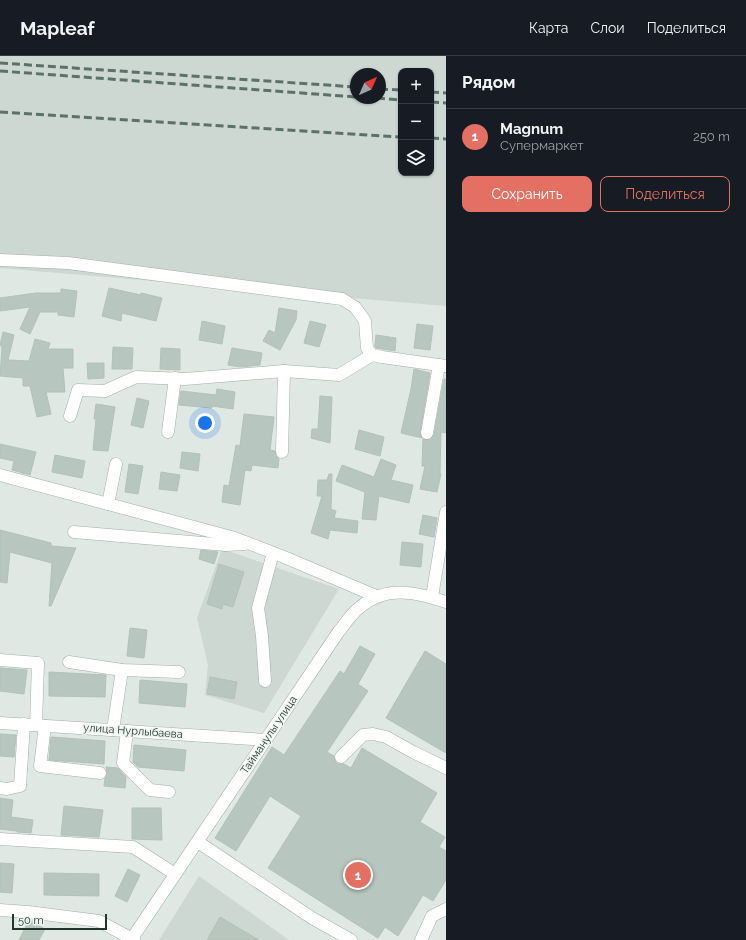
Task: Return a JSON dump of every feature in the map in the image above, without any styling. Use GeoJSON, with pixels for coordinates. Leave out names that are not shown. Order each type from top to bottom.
{"type":"FeatureCollection","features":[{"type":"Feature","properties":{"kind":"street"},"geometry":{"type":"LineString","coordinates":[[0,260],[68,263],[342,299],[355,307],[365,321],[368,348],[372,355],[382,358],[443,366],[427,433]]}},
{"type":"Feature","properties":{"kind":"street"},"geometry":{"type":"LineString","coordinates":[[70,416],[78,390],[105,391],[136,378],[185,379],[284,371],[339,375],[372,355]]}},
{"type":"Feature","properties":{"kind":"street"},"geometry":{"type":"LineString","coordinates":[[282,452],[284,371]]}},
{"type":"Feature","properties":{"kind":"street"},"geometry":{"type":"LineString","coordinates":[[168,432],[175,378]]}},
{"type":"Feature","properties":{"kind":"street"},"geometry":{"type":"LineString","coordinates":[[108,504],[116,464]]}},
{"type":"Feature","properties":{"kind":"street"},"geometry":{"type":"LineString","coordinates":[[0,475],[235,538],[376,596]]}},
{"type":"Feature","properties":{"kind":"street"},"geometry":{"type":"LineString","coordinates":[[432,598],[442,566],[446,512]]}},
{"type":"Feature","properties":{"kind":"street"},"geometry":{"type":"LineString","coordinates":[[74,532],[226,545],[252,544]]}},
{"type":"Feature","properties":{"kind":"street"},"geometry":{"type":"LineString","coordinates":[[265,681],[262,636],[258,608],[273,553]]}},
{"type":"Feature","properties":{"kind":"street","name":"Тайманулы улица"},"geometry":{"type":"LineString","coordinates":[[132,940],[339,631],[358,608],[376,596],[394,592],[414,594],[446,602]]}},
{"type":"Feature","properties":{"kind":"street"},"geometry":{"type":"LineString","coordinates":[[0,660],[38,663],[35,725],[40,766],[100,773]]}},
{"type":"Feature","properties":{"kind":"street"},"geometry":{"type":"LineString","coordinates":[[69,662],[122,670],[179,672]]}},
{"type":"Feature","properties":{"kind":"street"},"geometry":{"type":"LineString","coordinates":[[113,730],[122,670]]}},
{"type":"Feature","properties":{"kind":"street","name":"улица Нурлыбаева"},"geometry":{"type":"LineString","coordinates":[[0,723],[266,740]]}},
{"type":"Feature","properties":{"kind":"street"},"geometry":{"type":"LineString","coordinates":[[0,788],[7,790],[20,786],[35,725]]}},
{"type":"Feature","properties":{"kind":"street"},"geometry":{"type":"LineString","coordinates":[[127,731],[123,763],[150,790],[169,792]]}},
{"type":"Feature","properties":{"kind":"street"},"geometry":{"type":"LineString","coordinates":[[341,757],[363,735],[373,734],[386,737],[446,768]]}},
{"type":"Feature","properties":{"kind":"street"},"geometry":{"type":"LineString","coordinates":[[0,839],[133,847],[175,874]]}},
{"type":"Feature","properties":{"kind":"street"},"geometry":{"type":"LineString","coordinates":[[198,842],[312,918],[351,940]]}},
{"type":"Feature","properties":{"kind":"street"},"geometry":{"type":"LineString","coordinates":[[421,940],[432,916],[446,909]]}},
{"type":"Feature","properties":{"kind":"street"},"geometry":{"type":"LineString","coordinates":[[0,910],[28,912],[99,922],[132,940]]}},
{"type":"Feature","properties":{"kind":"shaded area"},"geometry":{"type":"Polygon","coordinates":[[[0,56],[446,56],[446,306],[0,268],[0,56]]]}},
{"type":"Feature","properties":{"kind":"shaded area"},"geometry":{"type":"Polygon","coordinates":[[[222,549],[339,589],[264,713],[205,695],[208,665],[197,618],[222,549]]]}},
{"type":"Feature","properties":{"kind":"shaded area"},"geometry":{"type":"Polygon","coordinates":[[[199,876],[289,940],[159,940],[199,876]]]}},
{"type":"Feature","properties":{"kind":"building"},"geometry":{"type":"Polygon","coordinates":[[[109,288],[162,298],[156,321],[122,313],[121,321],[102,316],[109,288]]]}},
{"type":"Feature","properties":{"kind":"building"},"geometry":{"type":"Polygon","coordinates":[[[61,289],[77,291],[74,317],[58,315],[58,312],[40,312],[30,334],[20,329],[30,307],[0,311],[0,298],[36,293],[61,293],[61,289]]]}},
{"type":"Feature","properties":{"kind":"building"},"geometry":{"type":"Polygon","coordinates":[[[279,308],[297,311],[296,320],[280,350],[263,341],[269,330],[275,333],[279,308]]]}},
{"type":"Feature","properties":{"kind":"building"},"geometry":{"type":"Polygon","coordinates":[[[202,321],[225,326],[222,344],[199,340],[202,321]]]}},
{"type":"Feature","properties":{"kind":"building"},"geometry":{"type":"Polygon","coordinates":[[[310,321],[326,325],[319,347],[304,343],[310,321]]]}},
{"type":"Feature","properties":{"kind":"building"},"geometry":{"type":"Polygon","coordinates":[[[417,324],[433,326],[430,350],[414,348],[417,324]]]}},
{"type":"Feature","properties":{"kind":"building"},"geometry":{"type":"Polygon","coordinates":[[[3,332],[14,335],[8,360],[29,361],[35,339],[50,343],[48,349],[73,349],[73,368],[63,368],[65,392],[46,392],[51,414],[37,417],[30,386],[23,386],[23,378],[0,376],[2,347],[0,345],[3,332]]]}},
{"type":"Feature","properties":{"kind":"building"},"geometry":{"type":"Polygon","coordinates":[[[376,335],[396,338],[395,351],[376,348],[376,335]]]}},
{"type":"Feature","properties":{"kind":"building"},"geometry":{"type":"Polygon","coordinates":[[[113,347],[133,348],[132,369],[112,369],[113,347]]]}},
{"type":"Feature","properties":{"kind":"building"},"geometry":{"type":"Polygon","coordinates":[[[161,348],[180,349],[180,370],[160,369],[161,348]]]}},
{"type":"Feature","properties":{"kind":"building"},"geometry":{"type":"Polygon","coordinates":[[[232,348],[262,353],[260,365],[240,367],[228,365],[232,348]]]}},
{"type":"Feature","properties":{"kind":"building"},"geometry":{"type":"Polygon","coordinates":[[[87,363],[104,363],[104,378],[88,379],[87,363]]]}},
{"type":"Feature","properties":{"kind":"building"},"geometry":{"type":"Polygon","coordinates":[[[414,369],[430,373],[420,432],[422,438],[401,433],[414,369]]]}},
{"type":"Feature","properties":{"kind":"building"},"geometry":{"type":"Polygon","coordinates":[[[444,379],[446,379],[446,433],[441,432],[441,474],[437,492],[420,489],[425,466],[422,466],[423,439],[430,440],[434,435],[444,379]]]}},
{"type":"Feature","properties":{"kind":"building"},"geometry":{"type":"Polygon","coordinates":[[[217,389],[235,392],[233,409],[212,406],[212,408],[179,405],[181,391],[216,395],[217,389]]]}},
{"type":"Feature","properties":{"kind":"building"},"geometry":{"type":"Polygon","coordinates":[[[320,396],[332,397],[330,443],[311,438],[312,429],[318,429],[320,396]]]}},
{"type":"Feature","properties":{"kind":"building"},"geometry":{"type":"Polygon","coordinates":[[[137,398],[149,401],[143,428],[131,425],[137,398]]]}},
{"type":"Feature","properties":{"kind":"building"},"geometry":{"type":"Polygon","coordinates":[[[96,404],[115,407],[108,451],[93,450],[96,404]]]}},
{"type":"Feature","properties":{"kind":"building"},"geometry":{"type":"Polygon","coordinates":[[[244,414],[274,417],[270,450],[275,451],[276,456],[279,459],[278,468],[252,465],[251,471],[245,470],[240,505],[222,502],[224,485],[229,486],[236,445],[240,446],[244,414]]]}},
{"type":"Feature","properties":{"kind":"building"},"geometry":{"type":"Polygon","coordinates":[[[359,430],[384,437],[380,456],[355,449],[359,430]]]}},
{"type":"Feature","properties":{"kind":"building"},"geometry":{"type":"Polygon","coordinates":[[[0,444],[36,452],[30,475],[12,470],[14,461],[0,458],[0,444]]]}},
{"type":"Feature","properties":{"kind":"building"},"geometry":{"type":"Polygon","coordinates":[[[182,452],[200,454],[198,471],[180,468],[182,452]]]}},
{"type":"Feature","properties":{"kind":"building"},"geometry":{"type":"Polygon","coordinates":[[[55,455],[85,461],[82,478],[52,472],[55,455]]]}},
{"type":"Feature","properties":{"kind":"building"},"geometry":{"type":"Polygon","coordinates":[[[381,459],[396,465],[391,480],[413,485],[409,503],[379,496],[376,520],[362,519],[365,492],[336,481],[342,465],[374,477],[381,459]]]}},
{"type":"Feature","properties":{"kind":"building"},"geometry":{"type":"Polygon","coordinates":[[[129,464],[143,466],[138,494],[125,492],[129,464]]]}},
{"type":"Feature","properties":{"kind":"building"},"geometry":{"type":"Polygon","coordinates":[[[161,472],[180,475],[177,491],[159,489],[161,472]]]}},
{"type":"Feature","properties":{"kind":"building"},"geometry":{"type":"Polygon","coordinates":[[[329,474],[332,474],[331,509],[336,511],[334,518],[358,521],[357,533],[330,530],[328,539],[311,533],[322,496],[317,496],[318,480],[327,480],[329,474]]]}},
{"type":"Feature","properties":{"kind":"building"},"geometry":{"type":"Polygon","coordinates":[[[423,515],[437,518],[434,537],[419,534],[423,515]]]}},
{"type":"Feature","properties":{"kind":"building"},"geometry":{"type":"Polygon","coordinates":[[[0,530],[51,543],[51,546],[76,548],[51,606],[49,606],[52,563],[10,552],[7,583],[0,582],[0,530]]]}},
{"type":"Feature","properties":{"kind":"building"},"geometry":{"type":"Polygon","coordinates":[[[402,542],[423,544],[421,567],[400,565],[402,542]]]}},
{"type":"Feature","properties":{"kind":"building"},"geometry":{"type":"Polygon","coordinates":[[[201,550],[218,552],[214,564],[199,559],[201,550]]]}},
{"type":"Feature","properties":{"kind":"building"},"geometry":{"type":"Polygon","coordinates":[[[219,564],[244,572],[233,607],[223,604],[222,609],[207,604],[219,564]]]}},
{"type":"Feature","properties":{"kind":"building"},"geometry":{"type":"Polygon","coordinates":[[[130,628],[147,630],[144,658],[127,656],[130,628]]]}},
{"type":"Feature","properties":{"kind":"building"},"geometry":{"type":"Polygon","coordinates":[[[360,646],[375,654],[358,684],[368,691],[327,752],[334,756],[336,763],[344,764],[351,768],[362,748],[437,793],[420,822],[445,837],[439,847],[446,851],[446,880],[433,901],[423,895],[398,936],[385,927],[378,938],[268,868],[301,816],[270,796],[236,851],[215,838],[272,747],[284,755],[340,671],[344,674],[360,646]]]}},
{"type":"Feature","properties":{"kind":"building"},"geometry":{"type":"Polygon","coordinates":[[[425,651],[446,664],[446,753],[386,718],[425,651]]]}},
{"type":"Feature","properties":{"kind":"building"},"geometry":{"type":"Polygon","coordinates":[[[0,668],[27,670],[24,694],[0,691],[0,668]]]}},
{"type":"Feature","properties":{"kind":"building"},"geometry":{"type":"Polygon","coordinates":[[[49,672],[106,675],[105,697],[49,696],[49,672]]]}},
{"type":"Feature","properties":{"kind":"building"},"geometry":{"type":"Polygon","coordinates":[[[210,677],[237,682],[234,699],[207,694],[210,677]]]}},
{"type":"Feature","properties":{"kind":"building"},"geometry":{"type":"Polygon","coordinates":[[[140,680],[187,684],[185,707],[139,703],[140,680]]]}},
{"type":"Feature","properties":{"kind":"building"},"geometry":{"type":"Polygon","coordinates":[[[0,734],[16,735],[14,757],[0,756],[0,734]]]}},
{"type":"Feature","properties":{"kind":"building"},"geometry":{"type":"Polygon","coordinates":[[[51,737],[105,741],[104,764],[49,760],[51,737]]]}},
{"type":"Feature","properties":{"kind":"building"},"geometry":{"type":"Polygon","coordinates":[[[134,745],[186,750],[184,771],[138,767],[133,762],[134,745]]]}},
{"type":"Feature","properties":{"kind":"building"},"geometry":{"type":"Polygon","coordinates":[[[106,767],[118,768],[126,777],[125,788],[104,786],[107,773],[106,767]]]}},
{"type":"Feature","properties":{"kind":"building"},"geometry":{"type":"Polygon","coordinates":[[[0,798],[13,800],[11,817],[33,820],[31,833],[0,829],[0,798]]]}},
{"type":"Feature","properties":{"kind":"building"},"geometry":{"type":"Polygon","coordinates":[[[64,806],[103,810],[99,837],[61,835],[64,806]]]}},
{"type":"Feature","properties":{"kind":"building"},"geometry":{"type":"Polygon","coordinates":[[[132,808],[161,808],[162,840],[132,839],[132,808]]]}},
{"type":"Feature","properties":{"kind":"building"},"geometry":{"type":"Polygon","coordinates":[[[0,863],[14,864],[12,893],[0,892],[0,863]]]}},
{"type":"Feature","properties":{"kind":"building"},"geometry":{"type":"Polygon","coordinates":[[[128,869],[140,875],[127,902],[115,896],[128,869]]]}},
{"type":"Feature","properties":{"kind":"building"},"geometry":{"type":"Polygon","coordinates":[[[44,873],[99,874],[99,896],[44,895],[44,873]]]}},
{"type":"Feature","properties":{"kind":"building"},"geometry":{"type":"Polygon","coordinates":[[[220,917],[259,940],[207,940],[220,917]]]}},
{"type":"Feature","properties":{"kind":"building"},"geometry":{"type":"Polygon","coordinates":[[[29,920],[45,929],[39,940],[19,940],[29,920]]]}},
{"type":"Feature","properties":{"kind":"railway"},"geometry":{"type":"LineString","coordinates":[[0,63],[350,87]]}},
{"type":"Feature","properties":{"kind":"railway"},"geometry":{"type":"LineString","coordinates":[[0,71],[350,97]]}},
{"type":"Feature","properties":{"kind":"railway"},"geometry":{"type":"LineString","coordinates":[[386,89],[398,90]]}},
{"type":"Feature","properties":{"kind":"railway"},"geometry":{"type":"LineString","coordinates":[[434,92],[446,93]]}},
{"type":"Feature","properties":{"kind":"railway"},"geometry":{"type":"LineString","coordinates":[[386,99],[398,100]]}},
{"type":"Feature","properties":{"kind":"railway"},"geometry":{"type":"LineString","coordinates":[[434,102],[446,103]]}},
{"type":"Feature","properties":{"kind":"railway"},"geometry":{"type":"LineString","coordinates":[[0,112],[398,137]]}},
{"type":"Feature","properties":{"kind":"railway"},"geometry":{"type":"LineString","coordinates":[[434,138],[446,139]]}},
{"type":"Feature","properties":{"kind":"place","name":"Magnum"},"geometry":{"type":"Point","coordinates":[358,875]}}]}
